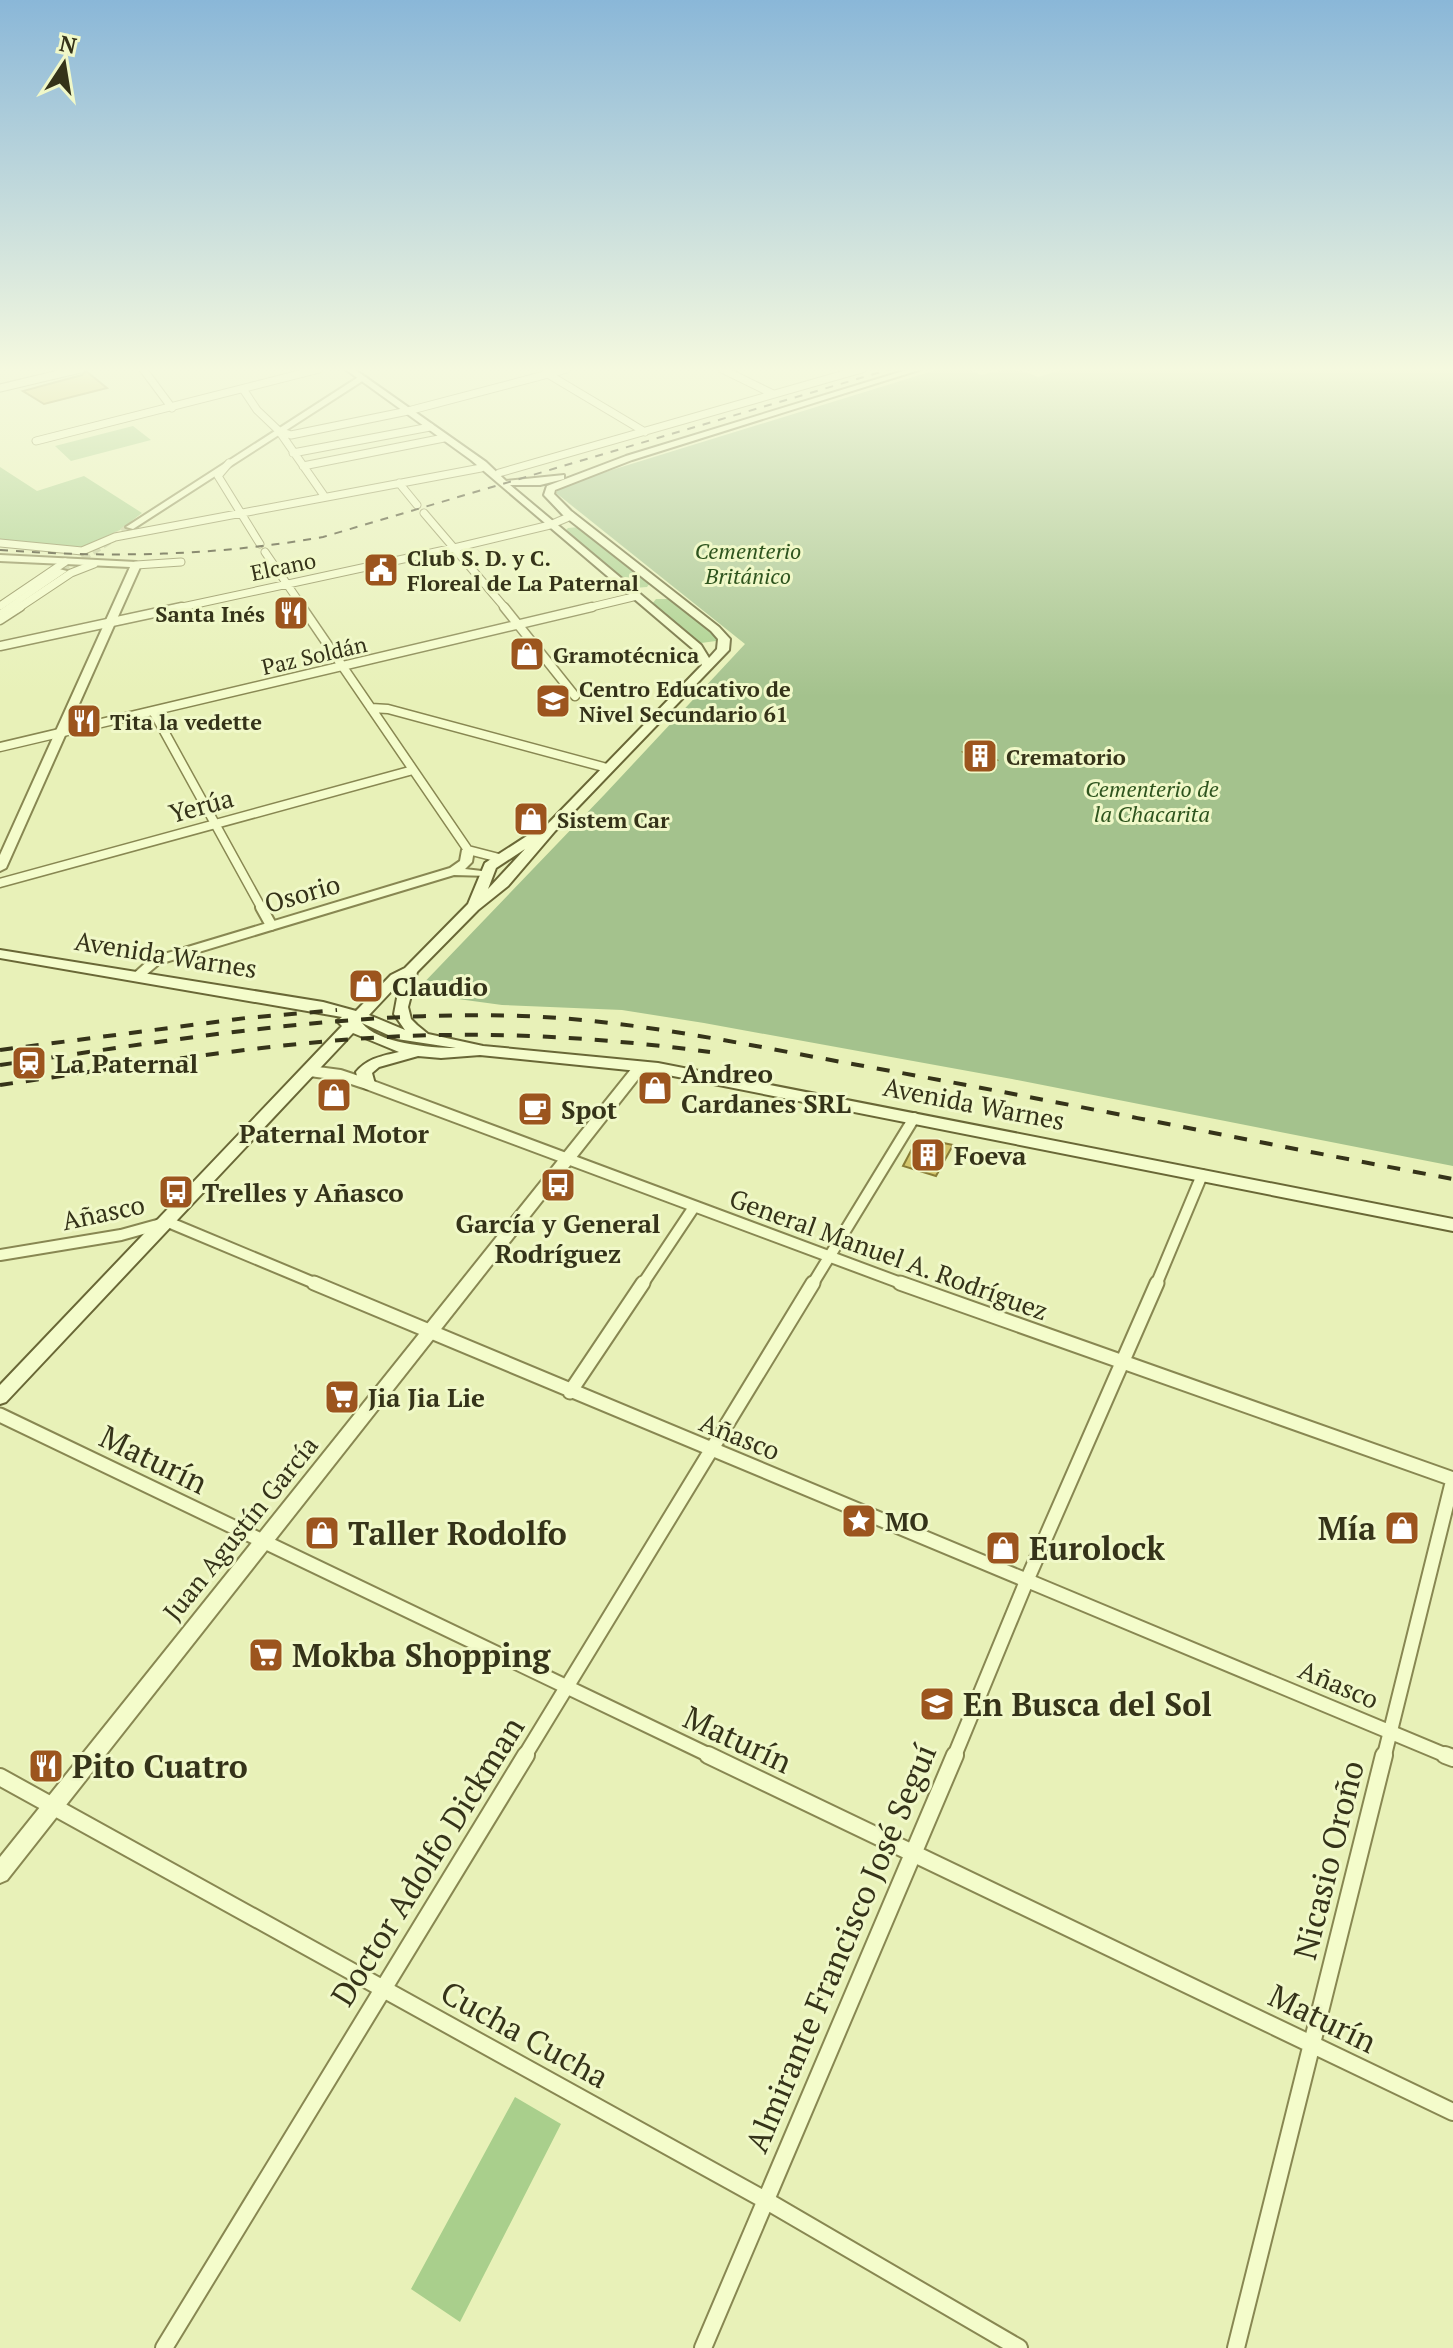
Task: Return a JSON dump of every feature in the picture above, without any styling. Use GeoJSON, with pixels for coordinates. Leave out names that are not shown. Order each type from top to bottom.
{"type":"FeatureCollection","features":[{"type":"Feature","properties":{"kind":"main road"},"geometry":{"type":"LineString","coordinates":[[499,479],[526,498],[569,515]]}},
{"type":"Feature","properties":{"kind":"main road"},"geometry":{"type":"LineString","coordinates":[[506,479],[554,529],[697,647],[708,665]]}},
{"type":"Feature","properties":{"kind":"main road"},"geometry":{"type":"LineString","coordinates":[[526,498],[566,479]]}},
{"type":"Feature","properties":{"kind":"main road"},"geometry":{"type":"LineString","coordinates":[[510,482],[552,483]]}},
{"type":"Feature","properties":{"kind":"main road"},"geometry":{"type":"LineString","coordinates":[[0,1397],[396,978],[410,971],[514,870],[607,768],[723,650],[724,639],[720,634],[569,515],[549,495],[552,483]]}},
{"type":"Feature","properties":{"kind":"main road"},"geometry":{"type":"LineString","coordinates":[[554,529],[567,525],[583,526]]}},
{"type":"Feature","properties":{"kind":"main road"},"geometry":{"type":"LineString","coordinates":[[637,596],[665,589]]}},
{"type":"Feature","properties":{"kind":"main road"},"geometry":{"type":"LineString","coordinates":[[473,907],[486,874],[499,858],[550,828]]}},
{"type":"Feature","properties":{"kind":"main road"},"geometry":{"type":"LineString","coordinates":[[499,858],[512,859],[514,870]]}},
{"type":"Feature","properties":{"kind":"main road"},"geometry":{"type":"LineString","coordinates":[[486,874],[514,870]]}},
{"type":"Feature","properties":{"kind":"main road","name":"Avenida Warnes"},"geometry":{"type":"LineString","coordinates":[[0,954],[323,1007],[356,1021],[382,1043],[421,1045],[452,1055],[483,1051],[641,1066],[1453,1225]]}},
{"type":"Feature","properties":{"kind":"main road"},"geometry":{"type":"LineString","coordinates":[[367,1084],[364,1072],[374,1063],[421,1045],[400,1012],[400,1000],[410,971]]}},
{"type":"Feature","properties":{"kind":"main road"},"geometry":{"type":"LineString","coordinates":[[323,1007],[376,1000]]}},
{"type":"Feature","properties":{"kind":"street"},"geometry":{"type":"LineString","coordinates":[[130,527],[205,479]]}},
{"type":"Feature","properties":{"kind":"street"},"geometry":{"type":"LineString","coordinates":[[220,479],[260,544]]}},
{"type":"Feature","properties":{"kind":"street"},"geometry":{"type":"LineString","coordinates":[[312,479],[325,497]]}},
{"type":"Feature","properties":{"kind":"street"},"geometry":{"type":"LineString","coordinates":[[0,543],[77,551],[91,549],[121,536],[417,479]]}},
{"type":"Feature","properties":{"kind":"street"},"geometry":{"type":"LineString","coordinates":[[399,483],[417,505]]}},
{"type":"Feature","properties":{"kind":"street"},"geometry":{"type":"LineString","coordinates":[[424,513],[520,625],[575,696]]}},
{"type":"Feature","properties":{"kind":"street","name":"Elcano"},"geometry":{"type":"LineString","coordinates":[[0,646],[554,529],[569,515]]}},
{"type":"Feature","properties":{"kind":"street"},"geometry":{"type":"LineString","coordinates":[[265,552],[468,850],[499,858]]}},
{"type":"Feature","properties":{"kind":"street"},"geometry":{"type":"LineString","coordinates":[[0,558],[64,566],[181,562]]}},
{"type":"Feature","properties":{"kind":"street"},"geometry":{"type":"LineString","coordinates":[[0,617],[71,573],[94,564]]}},
{"type":"Feature","properties":{"kind":"street"},"geometry":{"type":"LineString","coordinates":[[0,868],[136,565]]}},
{"type":"Feature","properties":{"kind":"street"},"geometry":{"type":"LineString","coordinates":[[0,606],[64,566]]}},
{"type":"Feature","properties":{"kind":"street"},"geometry":{"type":"LineString","coordinates":[[0,617],[64,566]]}},
{"type":"Feature","properties":{"kind":"street","name":"Paz Soldán"},"geometry":{"type":"LineString","coordinates":[[0,747],[637,596]]}},
{"type":"Feature","properties":{"kind":"street"},"geometry":{"type":"LineString","coordinates":[[371,708],[388,709],[607,768]]}},
{"type":"Feature","properties":{"kind":"street"},"geometry":{"type":"LineString","coordinates":[[153,711],[271,925]]}},
{"type":"Feature","properties":{"kind":"street","name":"Yerúa"},"geometry":{"type":"LineString","coordinates":[[0,883],[413,770]]}},
{"type":"Feature","properties":{"kind":"street"},"geometry":{"type":"LineString","coordinates":[[453,871],[466,862],[468,850]]}},
{"type":"Feature","properties":{"kind":"street","name":"Osorio"},"geometry":{"type":"LineString","coordinates":[[137,976],[155,961],[453,871],[486,874]]}},
{"type":"Feature","properties":{"kind":"street","name":"Juan Agustín García"},"geometry":{"type":"LineString","coordinates":[[0,1873],[641,1066]]}},
{"type":"Feature","properties":{"kind":"street","name":"General Manuel A. Rodríguez"},"geometry":{"type":"LineString","coordinates":[[310,1071],[340,1075],[367,1084],[830,1258],[1453,1479]]}},
{"type":"Feature","properties":{"kind":"street","name":"Doctor Adolfo Dickman"},"geometry":{"type":"LineString","coordinates":[[164,2348],[914,1118]]}},
{"type":"Feature","properties":{"kind":"street","name":"Almirante Francisco José Seguí"},"geometry":{"type":"LineString","coordinates":[[703,2348],[1027,1580],[1124,1362],[1202,1175]]}},
{"type":"Feature","properties":{"kind":"street"},"geometry":{"type":"LineString","coordinates":[[570,1392],[694,1207]]}},
{"type":"Feature","properties":{"kind":"street","name":"Añasco"},"geometry":{"type":"LineString","coordinates":[[0,1255],[121,1235],[168,1222],[1453,1758]]}},
{"type":"Feature","properties":{"kind":"street","name":"Maturín"},"geometry":{"type":"LineString","coordinates":[[0,1415],[261,1543],[1453,2112]]}},
{"type":"Feature","properties":{"kind":"street","name":"Nicasio Oroño"},"geometry":{"type":"LineString","coordinates":[[1236,2348],[1453,1479]]}},
{"type":"Feature","properties":{"kind":"street","name":"Cucha Cucha"},"geometry":{"type":"LineString","coordinates":[[0,1777],[765,2200],[1019,2348]]}},
{"type":"Feature","properties":{"kind":"green space"},"geometry":{"type":"Polygon","coordinates":[[[0,479],[18,479],[37,491],[76,479],[88,479],[142,513],[120,530],[83,547],[0,540],[0,479]]]}},
{"type":"Feature","properties":{"kind":"green space","name":"Cementerio de la Chacarita"},"geometry":{"type":"Polygon","coordinates":[[[584,479],[1453,479],[1453,1166],[1012,1079],[704,1023],[622,1010],[502,1005],[414,993],[745,644],[556,493],[560,486],[584,479]]]}},
{"type":"Feature","properties":{"kind":"green space"},"geometry":{"type":"Polygon","coordinates":[[[580,527],[650,583],[647,587],[633,588],[564,532],[568,528],[580,527]]]}},
{"type":"Feature","properties":{"kind":"green space"},"geometry":{"type":"Polygon","coordinates":[[[656,599],[670,599],[717,637],[716,641],[701,643],[652,604],[656,599]]]}},
{"type":"Feature","properties":{"kind":"green space"},"geometry":{"type":"Polygon","coordinates":[[[515,2097],[561,2124],[460,2322],[411,2289],[515,2097]]]}},
{"type":"Feature","properties":{"kind":"building","name":"Crematorio"},"geometry":{"type":"Polygon","coordinates":[[[976,747],[997,760],[983,766],[963,752],[976,747]]]}},
{"type":"Feature","properties":{"kind":"building","name":"Foeva"},"geometry":{"type":"Polygon","coordinates":[[[929,1140],[953,1145],[936,1176],[903,1166],[914,1145],[929,1140]]]}},
{"type":"Feature","properties":{"kind":"tunnel"},"geometry":{"type":"LineString","coordinates":[[62,571],[130,527]]}},
{"type":"Feature","properties":{"kind":"railway"},"geometry":{"type":"LineString","coordinates":[[0,550],[162,554],[283,543],[323,537],[521,479]]}},
{"type":"Feature","properties":{"kind":"railway"},"geometry":{"type":"LineString","coordinates":[[0,1050],[246,1018],[337,1010]]}},
{"type":"Feature","properties":{"kind":"railway"},"geometry":{"type":"LineString","coordinates":[[0,1065],[326,1022],[456,1015],[564,1018],[733,1042],[1453,1179]]}},
{"type":"Feature","properties":{"kind":"railway"},"geometry":{"type":"LineString","coordinates":[[0,1085],[265,1048],[399,1036],[532,1036],[710,1052]]}},
{"type":"Feature","properties":{"kind":"place","name":"Club S. D. y C. Floreal de La Paternal"},"geometry":{"type":"Point","coordinates":[381,570]}},
{"type":"Feature","properties":{"kind":"place","name":"Santa Inés"},"geometry":{"type":"Point","coordinates":[291,613]}},
{"type":"Feature","properties":{"kind":"place","name":"Gramotécnica"},"geometry":{"type":"Point","coordinates":[527,654]}},
{"type":"Feature","properties":{"kind":"place","name":"Centro Educativo de Nivel Secundario 61"},"geometry":{"type":"Point","coordinates":[553,701]}},
{"type":"Feature","properties":{"kind":"place","name":"Tita la vedette"},"geometry":{"type":"Point","coordinates":[84,721]}},
{"type":"Feature","properties":{"kind":"place","name":"Crematorio"},"geometry":{"type":"Point","coordinates":[980,756]}},
{"type":"Feature","properties":{"kind":"place","name":"Sistem Car"},"geometry":{"type":"Point","coordinates":[531,819]}},
{"type":"Feature","properties":{"kind":"place","name":"Claudio"},"geometry":{"type":"Point","coordinates":[366,986]}},
{"type":"Feature","properties":{"kind":"place","name":"La Paternal"},"geometry":{"type":"Point","coordinates":[29,1063]}},
{"type":"Feature","properties":{"kind":"place","name":"Andreo Cardanes SRL"},"geometry":{"type":"Point","coordinates":[655,1088]}},
{"type":"Feature","properties":{"kind":"place","name":"Paternal Motor"},"geometry":{"type":"Point","coordinates":[334,1095]}},
{"type":"Feature","properties":{"kind":"place","name":"Spot"},"geometry":{"type":"Point","coordinates":[535,1109]}},
{"type":"Feature","properties":{"kind":"place","name":"Foeva"},"geometry":{"type":"Point","coordinates":[928,1155]}},
{"type":"Feature","properties":{"kind":"place","name":"García y General Rodríguez"},"geometry":{"type":"Point","coordinates":[558,1185]}},
{"type":"Feature","properties":{"kind":"place","name":"Trelles y Añasco"},"geometry":{"type":"Point","coordinates":[176,1192]}},
{"type":"Feature","properties":{"kind":"place","name":"Jia Jia Lie"},"geometry":{"type":"Point","coordinates":[342,1397]}},
{"type":"Feature","properties":{"kind":"place","name":"MO"},"geometry":{"type":"Point","coordinates":[859,1521]}},
{"type":"Feature","properties":{"kind":"place","name":"Mía"},"geometry":{"type":"Point","coordinates":[1402,1528]}},
{"type":"Feature","properties":{"kind":"place","name":"Taller Rodolfo"},"geometry":{"type":"Point","coordinates":[322,1533]}},
{"type":"Feature","properties":{"kind":"place","name":"Eurolock"},"geometry":{"type":"Point","coordinates":[1003,1548]}},
{"type":"Feature","properties":{"kind":"place","name":"Mokba Shopping"},"geometry":{"type":"Point","coordinates":[266,1655]}},
{"type":"Feature","properties":{"kind":"place","name":"En Busca del Sol"},"geometry":{"type":"Point","coordinates":[937,1704]}},
{"type":"Feature","properties":{"kind":"place","name":"Pito Cuatro"},"geometry":{"type":"Point","coordinates":[46,1766]}},
{"type":"Feature","properties":{"kind":"park label","name":"Cementerio Británico"},"geometry":{"type":"Point","coordinates":[748,562]}}]}
